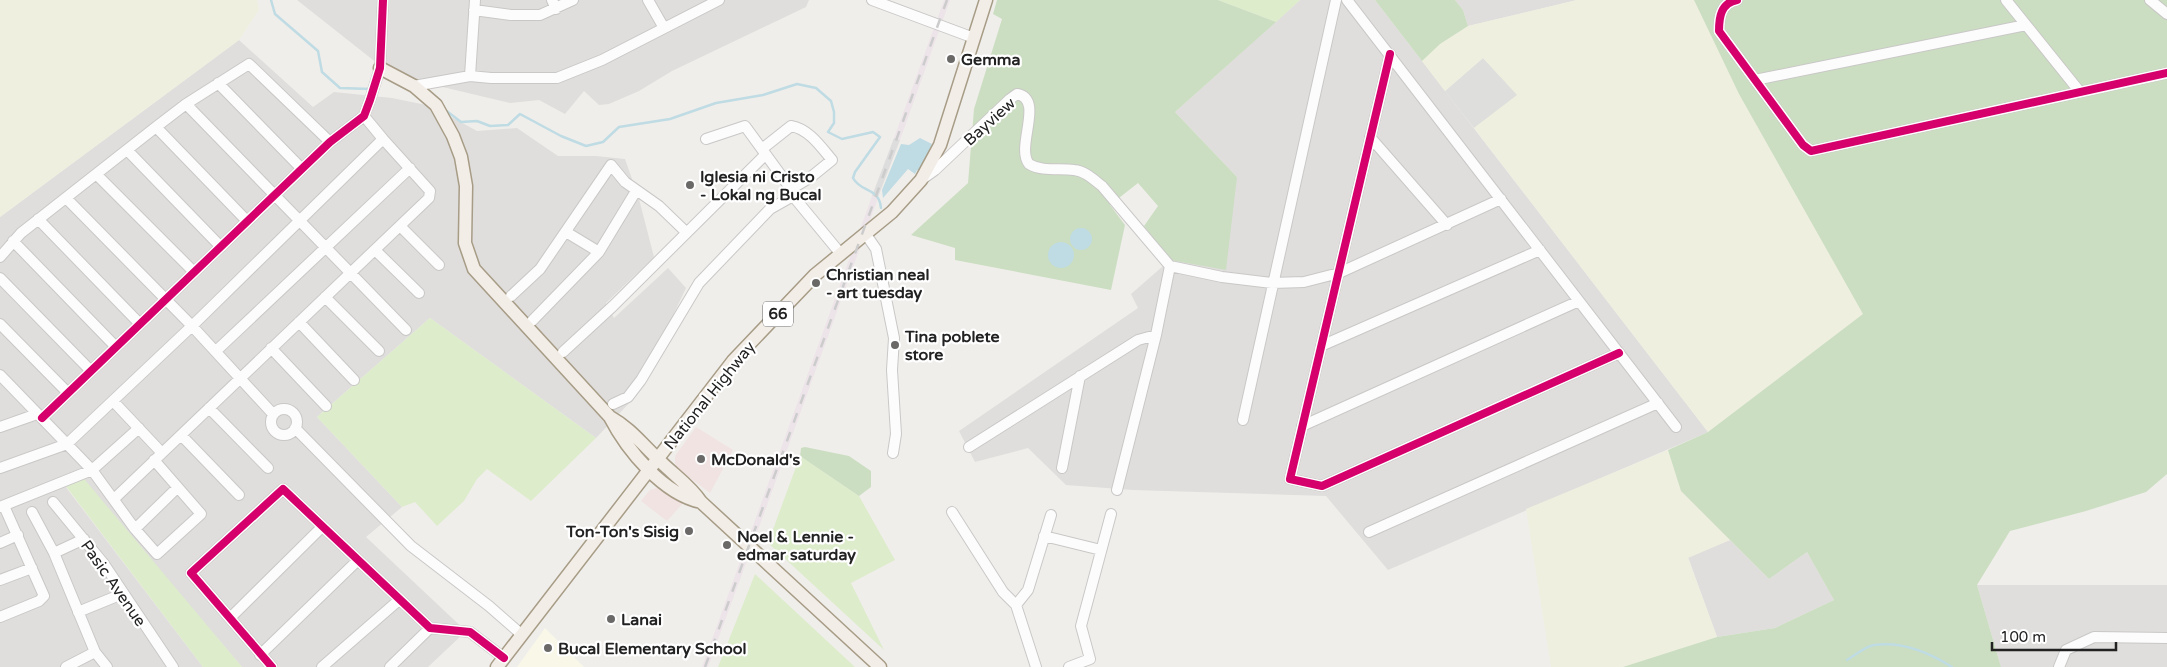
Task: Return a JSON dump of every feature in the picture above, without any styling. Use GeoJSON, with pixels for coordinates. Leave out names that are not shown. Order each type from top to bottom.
{"type":"FeatureCollection","features":[{"type":"Feature","properties":{"kind":"main road","name":"National Highway"},"geometry":{"type":"LineString","coordinates":[[500,662],[733,361],[816,275],[840,253],[892,212],[921,180],[940,145],[986,0]]}},
{"type":"Feature","properties":{"kind":"main road"},"geometry":{"type":"LineString","coordinates":[[380,68],[414,86],[436,105],[453,136],[461,157],[466,186],[465,243],[474,269],[610,417],[620,436],[648,470],[688,499],[701,502]]}},
{"type":"Feature","properties":{"kind":"main road"},"geometry":{"type":"LineString","coordinates":[[610,417],[628,427],[657,459],[693,490],[701,502],[880,667]]}},
{"type":"Feature","properties":{"kind":"street"},"geometry":{"type":"LineString","coordinates":[[0,427],[40,416],[68,393],[330,142],[364,116],[380,68],[383,0]]}},
{"type":"Feature","properties":{"kind":"street"},"geometry":{"type":"LineString","coordinates":[[470,76],[474,5],[511,15],[540,15],[554,5],[573,0]]}},
{"type":"Feature","properties":{"kind":"street"},"geometry":{"type":"LineString","coordinates":[[648,0],[664,28]]}},
{"type":"Feature","properties":{"kind":"street"},"geometry":{"type":"LineString","coordinates":[[414,86],[470,76],[491,78],[557,78],[602,60],[719,0]]}},
{"type":"Feature","properties":{"kind":"street"},"geometry":{"type":"LineString","coordinates":[[872,0],[974,38]]}},
{"type":"Feature","properties":{"kind":"street"},"geometry":{"type":"LineString","coordinates":[[1242,420],[1336,0]]}},
{"type":"Feature","properties":{"kind":"street"},"geometry":{"type":"LineString","coordinates":[[1347,0],[1676,427]]}},
{"type":"Feature","properties":{"kind":"street"},"geometry":{"type":"LineString","coordinates":[[1737,0],[1725,6],[1719,18],[1719,32],[1802,145],[1811,151],[2167,73]]}},
{"type":"Feature","properties":{"kind":"street"},"geometry":{"type":"LineString","coordinates":[[2006,0],[2080,92]]}},
{"type":"Feature","properties":{"kind":"street"},"geometry":{"type":"LineString","coordinates":[[2150,0],[2167,14]]}},
{"type":"Feature","properties":{"kind":"street"},"geometry":{"type":"LineString","coordinates":[[1755,80],[2026,25]]}},
{"type":"Feature","properties":{"kind":"street"},"geometry":{"type":"LineString","coordinates":[[1390,54],[1290,479],[1322,486],[1619,353]]}},
{"type":"Feature","properties":{"kind":"street"},"geometry":{"type":"LineString","coordinates":[[0,257],[13,241],[38,219],[156,127],[186,104],[248,64],[330,142]]}},
{"type":"Feature","properties":{"kind":"street"},"geometry":{"type":"LineString","coordinates":[[218,83],[302,169]]}},
{"type":"Feature","properties":{"kind":"street","name":"Bayview"},"geometry":{"type":"LineString","coordinates":[[921,180],[936,170],[1010,98],[1017,94],[1023,96],[1028,100],[1030,109],[1025,151],[1030,164],[1052,170],[1075,170],[1090,176],[1102,186],[1170,266]]}},
{"type":"Feature","properties":{"kind":"street"},"geometry":{"type":"LineString","coordinates":[[186,104],[327,246],[406,330]]}},
{"type":"Feature","properties":{"kind":"street"},"geometry":{"type":"LineString","coordinates":[[114,498],[429,198],[430,191],[364,116]]}},
{"type":"Feature","properties":{"kind":"street"},"geometry":{"type":"LineString","coordinates":[[706,139],[745,126],[792,193],[840,253]]}},
{"type":"Feature","properties":{"kind":"street"},"geometry":{"type":"LineString","coordinates":[[563,352],[613,306],[791,126],[799,127],[816,141],[832,160],[770,210],[699,283],[641,380],[628,397],[613,404]]}},
{"type":"Feature","properties":{"kind":"street"},"geometry":{"type":"LineString","coordinates":[[156,127],[247,221]]}},
{"type":"Feature","properties":{"kind":"street"},"geometry":{"type":"LineString","coordinates":[[1370,137],[1447,225]]}},
{"type":"Feature","properties":{"kind":"street"},"geometry":{"type":"LineString","coordinates":[[0,468],[67,444],[192,326],[383,139]]}},
{"type":"Feature","properties":{"kind":"street"},"geometry":{"type":"LineString","coordinates":[[127,150],[221,247]]}},
{"type":"Feature","properties":{"kind":"street"},"geometry":{"type":"LineString","coordinates":[[510,296],[540,269],[611,165],[625,182],[659,206],[686,232]]}},
{"type":"Feature","properties":{"kind":"street"},"geometry":{"type":"LineString","coordinates":[[216,351],[410,168]]}},
{"type":"Feature","properties":{"kind":"street"},"geometry":{"type":"LineString","coordinates":[[96,174],[194,272]]}},
{"type":"Feature","properties":{"kind":"street"},"geometry":{"type":"LineString","coordinates":[[532,321],[599,252],[636,191]]}},
{"type":"Feature","properties":{"kind":"street"},"geometry":{"type":"LineString","coordinates":[[66,198],[216,351],[273,414],[272,426],[277,433],[289,434],[295,428],[297,419],[293,412],[280,409],[273,414]]}},
{"type":"Feature","properties":{"kind":"street"},"geometry":{"type":"LineString","coordinates":[[1117,490],[1156,335],[1170,266],[1222,277],[1272,283],[1304,282],[1339,273],[1501,199]]}},
{"type":"Feature","properties":{"kind":"street"},"geometry":{"type":"LineString","coordinates":[[38,219],[140,324]]}},
{"type":"Feature","properties":{"kind":"street"},"geometry":{"type":"LineString","coordinates":[[400,226],[438,265]]}},
{"type":"Feature","properties":{"kind":"street"},"geometry":{"type":"LineString","coordinates":[[566,232],[599,252]]}},
{"type":"Feature","properties":{"kind":"street"},"geometry":{"type":"LineString","coordinates":[[865,233],[876,249],[894,338],[892,370],[896,434],[894,453]]}},
{"type":"Feature","properties":{"kind":"street"},"geometry":{"type":"LineString","coordinates":[[13,241],[116,347]]}},
{"type":"Feature","properties":{"kind":"street"},"geometry":{"type":"LineString","coordinates":[[375,250],[419,293]]}},
{"type":"Feature","properties":{"kind":"street"},"geometry":{"type":"LineString","coordinates":[[1321,346],[1540,250]]}},
{"type":"Feature","properties":{"kind":"street"},"geometry":{"type":"LineString","coordinates":[[0,278],[91,371]]}},
{"type":"Feature","properties":{"kind":"street"},"geometry":{"type":"LineString","coordinates":[[325,297],[378,351]]}},
{"type":"Feature","properties":{"kind":"street"},"geometry":{"type":"LineString","coordinates":[[1302,426],[1579,301]]}},
{"type":"Feature","properties":{"kind":"street"},"geometry":{"type":"LineString","coordinates":[[300,322],[354,380]]}},
{"type":"Feature","properties":{"kind":"street"},"geometry":{"type":"LineString","coordinates":[[0,324],[68,393]]}},
{"type":"Feature","properties":{"kind":"street"},"geometry":{"type":"LineString","coordinates":[[969,447],[1138,340],[1156,335]]}},
{"type":"Feature","properties":{"kind":"street"},"geometry":{"type":"LineString","coordinates":[[272,348],[326,406]]}},
{"type":"Feature","properties":{"kind":"street"},"geometry":{"type":"LineString","coordinates":[[0,375],[92,470],[135,529],[157,554],[201,514],[178,488],[139,428],[113,402]]}},
{"type":"Feature","properties":{"kind":"street"},"geometry":{"type":"LineString","coordinates":[[1062,468],[1080,376]]}},
{"type":"Feature","properties":{"kind":"street"},"geometry":{"type":"LineString","coordinates":[[0,391],[11,386]]}},
{"type":"Feature","properties":{"kind":"street"},"geometry":{"type":"LineString","coordinates":[[1369,532],[1658,403]]}},
{"type":"Feature","properties":{"kind":"street"},"geometry":{"type":"LineString","coordinates":[[209,408],[268,468]]}},
{"type":"Feature","properties":{"kind":"street"},"geometry":{"type":"LineString","coordinates":[[0,617],[43,599],[44,596],[18,535],[2,507],[92,470],[139,428]]}},
{"type":"Feature","properties":{"kind":"street"},"geometry":{"type":"LineString","coordinates":[[295,428],[411,546],[489,606],[521,634]]}},
{"type":"Feature","properties":{"kind":"street"},"geometry":{"type":"LineString","coordinates":[[181,435],[239,495]]}},
{"type":"Feature","properties":{"kind":"street"},"geometry":{"type":"LineString","coordinates":[[135,529],[178,488]]}},
{"type":"Feature","properties":{"kind":"street"},"geometry":{"type":"LineString","coordinates":[[272,667],[191,573],[283,489],[430,628],[470,632],[500,662]]}},
{"type":"Feature","properties":{"kind":"street","name":"Pasic Avenue"},"geometry":{"type":"LineString","coordinates":[[53,502],[104,564],[122,594],[173,667]]}},
{"type":"Feature","properties":{"kind":"street"},"geometry":{"type":"LineString","coordinates":[[32,512],[54,553],[95,652],[107,667]]}},
{"type":"Feature","properties":{"kind":"street"},"geometry":{"type":"LineString","coordinates":[[952,512],[1003,592],[1016,605],[1036,667]]}},
{"type":"Feature","properties":{"kind":"street"},"geometry":{"type":"LineString","coordinates":[[1069,667],[1090,658],[1081,626],[1111,514]]}},
{"type":"Feature","properties":{"kind":"street"},"geometry":{"type":"LineString","coordinates":[[1016,605],[1028,590],[1051,515]]}},
{"type":"Feature","properties":{"kind":"street"},"geometry":{"type":"LineString","coordinates":[[230,618],[322,527]]}},
{"type":"Feature","properties":{"kind":"street"},"geometry":{"type":"LineString","coordinates":[[0,542],[18,535]]}},
{"type":"Feature","properties":{"kind":"street"},"geometry":{"type":"LineString","coordinates":[[1044,536],[1102,550]]}},
{"type":"Feature","properties":{"kind":"street"},"geometry":{"type":"LineString","coordinates":[[54,553],[84,539]]}},
{"type":"Feature","properties":{"kind":"street"},"geometry":{"type":"LineString","coordinates":[[260,655],[357,561]]}},
{"type":"Feature","properties":{"kind":"street"},"geometry":{"type":"LineString","coordinates":[[0,580],[32,568]]}},
{"type":"Feature","properties":{"kind":"street"},"geometry":{"type":"LineString","coordinates":[[78,612],[122,594]]}},
{"type":"Feature","properties":{"kind":"street"},"geometry":{"type":"LineString","coordinates":[[322,667],[399,600]]}},
{"type":"Feature","properties":{"kind":"street"},"geometry":{"type":"LineString","coordinates":[[390,667],[430,628]]}},
{"type":"Feature","properties":{"kind":"street"},"geometry":{"type":"LineString","coordinates":[[2059,667],[2066,650],[2094,637],[2167,638]]}},
{"type":"Feature","properties":{"kind":"street"},"geometry":{"type":"LineString","coordinates":[[66,667],[95,652]]}},
{"type":"Feature","properties":{"kind":"shaded area"},"geometry":{"type":"Polygon","coordinates":[[[297,0],[809,0],[806,7],[672,71],[639,91],[609,104],[599,105],[584,91],[565,114],[539,100],[510,103],[392,75],[297,0]]]}},
{"type":"Feature","properties":{"kind":"shaded area"},"geometry":{"type":"Polygon","coordinates":[[[944,0],[950,0],[900,140],[894,138],[944,0]]]}},
{"type":"Feature","properties":{"kind":"shaded area"},"geometry":{"type":"Polygon","coordinates":[[[1300,0],[1375,0],[1708,432],[1388,570],[1326,496],[1133,490],[1066,485],[1028,448],[975,462],[959,431],[1138,308],[1131,294],[1170,260],[1237,177],[1175,112],[1300,0]]]}},
{"type":"Feature","properties":{"kind":"shaded area"},"geometry":{"type":"Polygon","coordinates":[[[1455,0],[1577,0],[1468,26],[1463,10],[1455,0]]]}},
{"type":"Feature","properties":{"kind":"shaded area"},"geometry":{"type":"Polygon","coordinates":[[[239,40],[313,107],[334,92],[392,98],[431,106],[477,131],[517,128],[558,156],[596,156],[625,159],[639,199],[654,257],[606,303],[614,318],[668,268],[686,288],[634,398],[596,438],[430,318],[317,417],[402,507],[366,537],[469,634],[463,634],[428,667],[242,667],[158,569],[65,486],[203,667],[0,667],[0,217],[239,40]]]}},
{"type":"Feature","properties":{"kind":"shaded area"},"geometry":{"type":"Polygon","coordinates":[[[1483,58],[1518,95],[1474,128],[1445,91],[1483,58]]]}},
{"type":"Feature","properties":{"kind":"shaded area"},"geometry":{"type":"Polygon","coordinates":[[[872,196],[878,198],[708,667],[702,667],[872,196]]]}},
{"type":"Feature","properties":{"kind":"shaded area","name":"McDonald's"},"geometry":{"type":"Polygon","coordinates":[[[696,427],[733,450],[710,493],[677,468],[675,463],[675,456],[696,427]]]}},
{"type":"Feature","properties":{"kind":"shaded area"},"geometry":{"type":"Polygon","coordinates":[[[664,488],[683,503],[667,521],[641,501],[650,490],[664,488]]]}},
{"type":"Feature","properties":{"kind":"shaded area"},"geometry":{"type":"Polygon","coordinates":[[[1730,540],[1769,579],[1807,552],[1834,600],[1775,628],[1717,637],[1688,557],[1730,540]]]}},
{"type":"Feature","properties":{"kind":"shaded area"},"geometry":{"type":"Polygon","coordinates":[[[1977,585],[2167,585],[2167,667],[2001,667],[1977,585]]]}},
{"type":"Feature","properties":{"kind":"shaded area","name":"Bucal Elementary School"},"geometry":{"type":"Polygon","coordinates":[[[545,628],[584,667],[517,667],[545,628]]]}},
{"type":"Feature","properties":{"kind":"green space"},"geometry":{"type":"Polygon","coordinates":[[[0,0],[257,0],[259,10],[239,40],[0,217],[0,0]]]}},
{"type":"Feature","properties":{"kind":"green space"},"geometry":{"type":"Polygon","coordinates":[[[997,0],[1218,0],[1276,22],[1175,112],[1237,177],[1226,270],[1170,260],[1144,226],[1158,206],[1138,183],[1110,205],[1125,225],[1111,290],[955,260],[955,248],[911,235],[968,183],[974,109],[1002,19],[993,14],[997,0]]]}},
{"type":"Feature","properties":{"kind":"green space"},"geometry":{"type":"Polygon","coordinates":[[[1218,0],[1300,0],[1276,22],[1218,0]]]}},
{"type":"Feature","properties":{"kind":"green space"},"geometry":{"type":"Polygon","coordinates":[[[1375,0],[1455,0],[1463,10],[1468,26],[1440,44],[1422,61],[1375,0]]]}},
{"type":"Feature","properties":{"kind":"green space"},"geometry":{"type":"Polygon","coordinates":[[[1577,0],[1694,0],[1739,94],[1863,314],[1708,432],[1474,128],[1517,95],[1483,58],[1445,91],[1422,61],[1440,44],[1468,26],[1577,0]]]}},
{"type":"Feature","properties":{"kind":"green space"},"geometry":{"type":"Polygon","coordinates":[[[1694,0],[2167,0],[2167,474],[2146,492],[2086,511],[2010,531],[1977,585],[2001,667],[1623,667],[1717,637],[1775,628],[1834,600],[1807,552],[1769,579],[1681,491],[1668,450],[1708,432],[1863,314],[1739,94],[1694,0]]]}},
{"type":"Feature","properties":{"kind":"green space"},"geometry":{"type":"Polygon","coordinates":[[[430,318],[596,438],[531,501],[487,469],[477,479],[464,501],[437,526],[415,502],[402,507],[317,417],[430,318]]]}},
{"type":"Feature","properties":{"kind":"green space"},"geometry":{"type":"Polygon","coordinates":[[[805,447],[849,456],[871,471],[871,487],[859,496],[800,456],[801,448],[805,447]]]}},
{"type":"Feature","properties":{"kind":"green space"},"geometry":{"type":"Polygon","coordinates":[[[1668,450],[1681,491],[1730,540],[1688,558],[1717,637],[1623,667],[1551,667],[1526,509],[1668,450]]]}},
{"type":"Feature","properties":{"kind":"green space"},"geometry":{"type":"Polygon","coordinates":[[[800,456],[859,496],[895,560],[851,583],[884,650],[768,543],[800,456]]]}},
{"type":"Feature","properties":{"kind":"green space"},"geometry":{"type":"Polygon","coordinates":[[[80,474],[242,667],[203,667],[65,485],[80,474]]]}},
{"type":"Feature","properties":{"kind":"green space"},"geometry":{"type":"Polygon","coordinates":[[[755,574],[855,667],[718,667],[755,574]]]}},
{"type":"Feature","properties":{"kind":"water"},"geometry":{"type":"Polygon","coordinates":[[[920,138],[932,144],[920,171],[917,170],[915,174],[908,169],[883,198],[882,190],[901,144],[909,145],[920,138]]]}},
{"type":"Feature","properties":{"kind":"water"},"geometry":{"type":"Polygon","coordinates":[[[1081,228],[1089,231],[1092,239],[1089,247],[1081,250],[1073,247],[1070,239],[1073,231],[1081,228]]]}},
{"type":"Feature","properties":{"kind":"water"},"geometry":{"type":"Polygon","coordinates":[[[1061,242],[1070,246],[1074,255],[1070,264],[1061,268],[1052,264],[1048,255],[1052,246],[1061,242]]]}},
{"type":"Feature","properties":{"kind":"pier"},"geometry":{"type":"Polygon","coordinates":[[[894,138],[900,140],[878,197],[872,196],[894,138]]]}},
{"type":"Feature","properties":{"kind":"waterway"},"geometry":{"type":"LineString","coordinates":[[271,0],[275,14],[318,51],[322,72],[340,88],[370,89]]}},
{"type":"Feature","properties":{"kind":"waterway"},"geometry":{"type":"LineString","coordinates":[[444,109],[461,122],[477,121],[490,126],[508,125],[520,114],[561,136],[586,146],[603,142],[619,127],[670,119],[716,103],[763,95],[797,84],[816,88],[831,101],[834,123],[828,132],[842,139],[873,132],[880,137],[855,172],[853,178],[856,183],[877,197],[881,208]]}},
{"type":"Feature","properties":{"kind":"waterway"},"geometry":{"type":"LineString","coordinates":[[1847,660],[1864,649],[1884,644],[1915,649],[1952,667]]}},
{"type":"Feature","properties":{"kind":"railway"},"geometry":{"type":"LineString","coordinates":[[705,667],[947,0]]}},
{"type":"Feature","properties":{"kind":"cycle path"},"geometry":{"type":"LineString","coordinates":[[42,418],[330,142],[364,116],[380,68],[383,0]]}},
{"type":"Feature","properties":{"kind":"cycle path"},"geometry":{"type":"LineString","coordinates":[[1737,0],[1724,7],[1720,16],[1719,31],[1803,145],[1811,151],[2167,73]]}},
{"type":"Feature","properties":{"kind":"cycle path"},"geometry":{"type":"LineString","coordinates":[[1390,54],[1290,479],[1322,486],[1619,353]]}},
{"type":"Feature","properties":{"kind":"cycle path"},"geometry":{"type":"LineString","coordinates":[[272,667],[191,573],[283,489],[430,628],[470,632],[504,658]]}},
{"type":"Feature","properties":{"kind":"place","name":"Gemma"},"geometry":{"type":"Point","coordinates":[951,59]}},
{"type":"Feature","properties":{"kind":"place","name":"Iglesia ni Cristo - Lokal ng Bucal"},"geometry":{"type":"Point","coordinates":[690,185]}},
{"type":"Feature","properties":{"kind":"place","name":"Christian neal - art tuesday"},"geometry":{"type":"Point","coordinates":[816,283]}},
{"type":"Feature","properties":{"kind":"place","name":"Tina poblete store"},"geometry":{"type":"Point","coordinates":[895,345]}},
{"type":"Feature","properties":{"kind":"place","name":"McDonald's"},"geometry":{"type":"Point","coordinates":[701,459]}},
{"type":"Feature","properties":{"kind":"place","name":"Ton-Ton's Sisig"},"geometry":{"type":"Point","coordinates":[689,531]}},
{"type":"Feature","properties":{"kind":"place","name":"Noel & Lennie - edmar saturday"},"geometry":{"type":"Point","coordinates":[727,545]}},
{"type":"Feature","properties":{"kind":"place","name":"Lanai"},"geometry":{"type":"Point","coordinates":[611,619]}},
{"type":"Feature","properties":{"kind":"place","name":"Bucal Elementary School"},"geometry":{"type":"Point","coordinates":[548,648]}}]}
